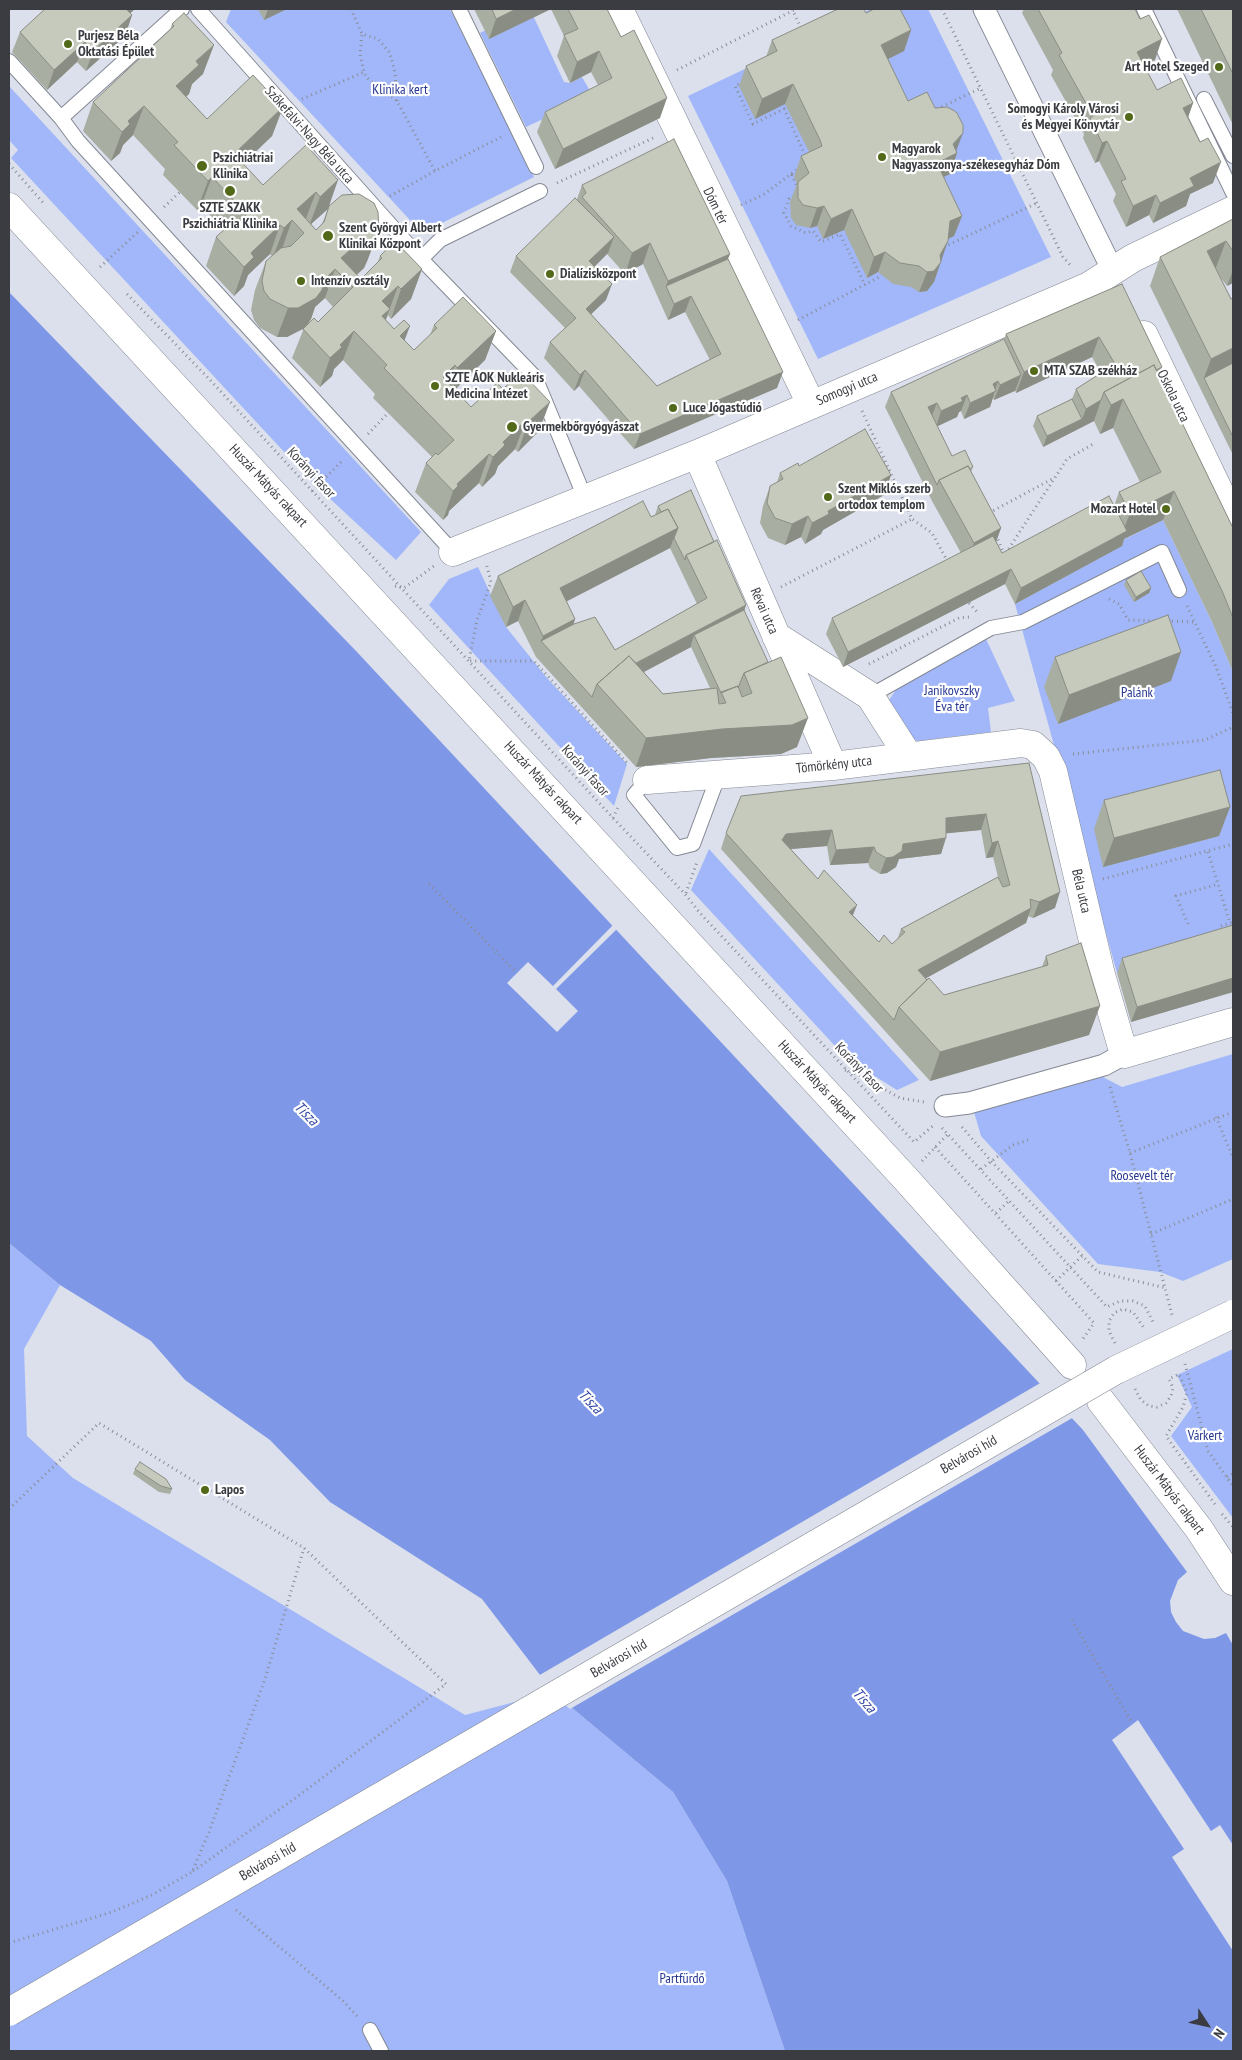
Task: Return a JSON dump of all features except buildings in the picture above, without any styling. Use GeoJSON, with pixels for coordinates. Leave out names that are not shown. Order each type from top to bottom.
{"type":"FeatureCollection","features":[{"type":"Feature","properties":{"kind":"street","name":"Dóm tér"},"geometry":{"type":"LineString","coordinates":[[618,9],[811,404]]}},
{"type":"Feature","properties":{"kind":"street"},"geometry":{"type":"LineString","coordinates":[[984,9],[1117,280]]}},
{"type":"Feature","properties":{"kind":"street","name":"Huszár Mátyás rakpart"},"geometry":{"type":"LineString","coordinates":[[9,207],[886,1156],[1070,1362]]}},
{"type":"Feature","properties":{"kind":"street","name":"Somogyi utca"},"geometry":{"type":"LineString","coordinates":[[453,552],[697,454],[1090,286],[1117,280],[1133,258],[1233,210]]}},
{"type":"Feature","properties":{"kind":"street","name":"Oskola utca"},"geometry":{"type":"LineString","coordinates":[[1135,316],[1233,520]]}},
{"type":"Feature","properties":{"kind":"street","name":"Révai utca"},"geometry":{"type":"LineString","coordinates":[[697,454],[834,766]]}},
{"type":"Feature","properties":{"kind":"street"},"geometry":{"type":"LineString","coordinates":[[776,636],[870,696],[909,757]]}},
{"type":"Feature","properties":{"kind":"street","name":"Tömörkény utca"},"geometry":{"type":"LineString","coordinates":[[641,775],[719,774],[834,766],[1022,742]]}},
{"type":"Feature","properties":{"kind":"street","name":"Béla utca"},"geometry":{"type":"LineString","coordinates":[[1022,742],[1033,745],[1041,751],[1053,771],[1101,975],[1114,1059]]}},
{"type":"Feature","properties":{"kind":"street"},"geometry":{"type":"LineString","coordinates":[[945,1106],[969,1103],[1233,1022]]}},
{"type":"Feature","properties":{"kind":"street","name":"Belvárosi híd"},"geometry":{"type":"LineString","coordinates":[[9,2012],[1107,1374],[1156,1349],[1233,1314]]}},
{"type":"Feature","properties":{"kind":"street","name":"Huszár Mátyás rakpart"},"geometry":{"type":"LineString","coordinates":[[1102,1401],[1199,1529],[1233,1581]]}},
{"type":"Feature","properties":{"kind":"lane"},"geometry":{"type":"LineString","coordinates":[[61,118],[182,9]]}},
{"type":"Feature","properties":{"kind":"lane","name":"Szőkefalvi-Nagy Béla utca"},"geometry":{"type":"LineString","coordinates":[[198,9],[421,259],[535,377],[584,498]]}},
{"type":"Feature","properties":{"kind":"lane"},"geometry":{"type":"LineString","coordinates":[[459,9],[536,167]]}},
{"type":"Feature","properties":{"kind":"lane"},"geometry":{"type":"LineString","coordinates":[[1144,9],[1233,193]]}},
{"type":"Feature","properties":{"kind":"lane"},"geometry":{"type":"LineString","coordinates":[[9,61],[61,118],[78,142],[453,552]]}},
{"type":"Feature","properties":{"kind":"lane"},"geometry":{"type":"LineString","coordinates":[[1204,99],[1233,156]]}},
{"type":"Feature","properties":{"kind":"lane"},"geometry":{"type":"LineString","coordinates":[[421,259],[440,240],[540,191]]}},
{"type":"Feature","properties":{"kind":"lane"},"geometry":{"type":"LineString","coordinates":[[870,696],[991,628],[1023,622],[1162,552],[1179,590]]}},
{"type":"Feature","properties":{"kind":"lane"},"geometry":{"type":"LineString","coordinates":[[641,775],[634,795],[677,848],[693,844],[719,774]]}},
{"type":"Feature","properties":{"kind":"lane"},"geometry":{"type":"LineString","coordinates":[[370,2030],[381,2051]]}},
{"type":"Feature","properties":{"kind":"path"},"geometry":{"type":"LineString","coordinates":[[351,9],[362,34],[360,54],[367,78],[397,101],[436,170]]}},
{"type":"Feature","properties":{"kind":"path"},"geometry":{"type":"LineString","coordinates":[[942,9],[1063,257],[1090,286]]}},
{"type":"Feature","properties":{"kind":"path"},"geometry":{"type":"LineString","coordinates":[[702,58],[793,10],[805,34]]}},
{"type":"Feature","properties":{"kind":"path"},"geometry":{"type":"LineString","coordinates":[[362,34],[378,39],[390,52],[395,73],[397,101]]}},
{"type":"Feature","properties":{"kind":"path"},"geometry":{"type":"LineString","coordinates":[[306,97],[364,72]]}},
{"type":"Feature","properties":{"kind":"path"},"geometry":{"type":"LineString","coordinates":[[750,78],[734,86],[753,124],[784,109],[809,162]]}},
{"type":"Feature","properties":{"kind":"path"},"geometry":{"type":"LineString","coordinates":[[935,110],[980,88]]}},
{"type":"Feature","properties":{"kind":"path"},"geometry":{"type":"LineString","coordinates":[[564,180],[676,127]]}},
{"type":"Feature","properties":{"kind":"path"},"geometry":{"type":"LineString","coordinates":[[372,205],[517,129]]}},
{"type":"Feature","properties":{"kind":"path"},"geometry":{"type":"LineString","coordinates":[[9,164],[48,208]]}},
{"type":"Feature","properties":{"kind":"path"},"geometry":{"type":"LineString","coordinates":[[758,197],[803,168],[792,176],[799,192],[789,199],[784,213],[787,220],[791,226],[806,233],[813,231],[821,242],[840,234],[865,285]]}},
{"type":"Feature","properties":{"kind":"path"},"geometry":{"type":"LineString","coordinates":[[943,247],[1037,203]]}},
{"type":"Feature","properties":{"kind":"path"},"geometry":{"type":"LineString","coordinates":[[94,260],[107,273]]}},
{"type":"Feature","properties":{"kind":"path"},"geometry":{"type":"LineString","coordinates":[[815,311],[881,276]]}},
{"type":"Feature","properties":{"kind":"path","name":"Korányi fasor"},"geometry":{"type":"LineString","coordinates":[[126,293],[212,382],[404,588],[469,661],[686,894],[700,913],[844,1070],[914,1142],[937,1123],[948,1134]]}},
{"type":"Feature","properties":{"kind":"path"},"geometry":{"type":"LineString","coordinates":[[851,388],[912,519],[932,533],[952,570]]}},
{"type":"Feature","properties":{"kind":"path"},"geometry":{"type":"LineString","coordinates":[[999,558],[1004,556],[1067,459],[1095,443]]}},
{"type":"Feature","properties":{"kind":"path"},"geometry":{"type":"LineString","coordinates":[[987,514],[1054,478]]}},
{"type":"Feature","properties":{"kind":"path"},"geometry":{"type":"LineString","coordinates":[[759,598],[912,519]]}},
{"type":"Feature","properties":{"kind":"path"},"geometry":{"type":"LineString","coordinates":[[994,531],[1004,556]]}},
{"type":"Feature","properties":{"kind":"path"},"geometry":{"type":"LineString","coordinates":[[480,541],[491,582],[477,620],[469,661],[534,661],[641,775]]}},
{"type":"Feature","properties":{"kind":"path"},"geometry":{"type":"LineString","coordinates":[[404,588],[453,552]]}},
{"type":"Feature","properties":{"kind":"path"},"geometry":{"type":"LineString","coordinates":[[1092,586],[1104,596],[1120,604],[1128,620],[1194,622],[1216,668],[1233,713]]}},
{"type":"Feature","properties":{"kind":"path"},"geometry":{"type":"LineString","coordinates":[[865,666],[959,618],[980,616]]}},
{"type":"Feature","properties":{"kind":"path"},"geometry":{"type":"LineString","coordinates":[[1070,755],[1205,740],[1233,727]]}},
{"type":"Feature","properties":{"kind":"path"},"geometry":{"type":"LineString","coordinates":[[686,894],[697,860],[693,844]]}},
{"type":"Feature","properties":{"kind":"path"},"geometry":{"type":"LineString","coordinates":[[1094,882],[1233,844]]}},
{"type":"Feature","properties":{"kind":"path"},"geometry":{"type":"LineString","coordinates":[[1208,852],[1231,923],[1221,926]]}},
{"type":"Feature","properties":{"kind":"path"},"geometry":{"type":"LineString","coordinates":[[429,884],[517,972]]}},
{"type":"Feature","properties":{"kind":"path"},"geometry":{"type":"LineString","coordinates":[[1188,924],[1176,896],[1218,884]]}},
{"type":"Feature","properties":{"kind":"path"},"geometry":{"type":"LineString","coordinates":[[1114,1059],[1130,1153],[1174,1323]]}},
{"type":"Feature","properties":{"kind":"path"},"geometry":{"type":"LineString","coordinates":[[844,1070],[860,1074],[900,1098],[945,1106],[991,1161],[1098,1272],[1166,1288]]}},
{"type":"Feature","properties":{"kind":"path"},"geometry":{"type":"LineString","coordinates":[[1130,1153],[1216,1117],[1233,1112]]}},
{"type":"Feature","properties":{"kind":"path"},"geometry":{"type":"LineString","coordinates":[[1216,1117],[1233,1158]]}},
{"type":"Feature","properties":{"kind":"path"},"geometry":{"type":"LineString","coordinates":[[924,1158],[948,1134],[1107,1307],[1120,1301],[1133,1301],[1145,1306],[1154,1324],[1145,1329],[1134,1312],[1123,1309],[1114,1313],[1109,1321],[1109,1331],[1116,1346]]}},
{"type":"Feature","properties":{"kind":"path"},"geometry":{"type":"LineString","coordinates":[[981,1169],[1013,1144],[1028,1140]]}},
{"type":"Feature","properties":{"kind":"path"},"geometry":{"type":"LineString","coordinates":[[935,1147],[1094,1323],[1070,1362]]}},
{"type":"Feature","properties":{"kind":"path"},"geometry":{"type":"LineString","coordinates":[[1151,1234],[1233,1199]]}},
{"type":"Feature","properties":{"kind":"path"},"geometry":{"type":"LineString","coordinates":[[995,1213],[1010,1200]]}},
{"type":"Feature","properties":{"kind":"path"},"geometry":{"type":"LineString","coordinates":[[1056,1281],[1082,1256]]}},
{"type":"Feature","properties":{"kind":"path"},"geometry":{"type":"LineString","coordinates":[[1184,1360],[1208,1451],[1233,1486]]}},
{"type":"Feature","properties":{"kind":"path"},"geometry":{"type":"LineString","coordinates":[[1134,1387],[1141,1400],[1148,1406],[1157,1407],[1166,1403],[1172,1396],[1173,1388],[1169,1379],[1179,1374],[1187,1393]]}},
{"type":"Feature","properties":{"kind":"path"},"geometry":{"type":"LineString","coordinates":[[1192,1389],[1187,1393],[1183,1407],[1166,1436],[1232,1527]]}},
{"type":"Feature","properties":{"kind":"path"},"geometry":{"type":"LineString","coordinates":[[9,1509],[99,1423],[304,1548],[446,1684],[301,1794],[192,1872],[209,1832],[265,1679],[304,1548]]}},
{"type":"Feature","properties":{"kind":"path"},"geometry":{"type":"LineString","coordinates":[[1227,1477],[1233,1474]]}},
{"type":"Feature","properties":{"kind":"path"},"geometry":{"type":"LineString","coordinates":[[1072,1620],[1132,1723]]}},
{"type":"Feature","properties":{"kind":"green space","name":"Klinika kert"},"geometry":{"type":"Polygon","coordinates":[[[231,9],[450,9],[534,177],[422,233],[226,22],[231,9]]]}},
{"type":"Feature","properties":{"kind":"green space"},"geometry":{"type":"Polygon","coordinates":[[[530,9],[564,82],[570,83],[582,77],[593,96],[526,127],[480,33],[530,9]]]}},
{"type":"Feature","properties":{"kind":"green space"},"geometry":{"type":"Polygon","coordinates":[[[871,9],[928,9],[1051,257],[818,359],[688,96],[871,9]]]}},
{"type":"Feature","properties":{"kind":"green space"},"geometry":{"type":"Polygon","coordinates":[[[9,86],[421,532],[396,560],[312,482],[11,158],[18,150],[9,140],[9,86]]]}},
{"type":"Feature","properties":{"kind":"green space","name":"Palánk"},"geometry":{"type":"Polygon","coordinates":[[[1163,520],[1212,622],[1233,672],[1233,939],[1117,973],[1015,604],[1121,546],[1119,542],[1163,520]]]}},
{"type":"Feature","properties":{"kind":"green space"},"geometry":{"type":"Polygon","coordinates":[[[478,567],[506,627],[547,678],[627,764],[614,806],[429,605],[449,579],[478,567]]]}},
{"type":"Feature","properties":{"kind":"green space","name":"Janikovszky Éva tér"},"geometry":{"type":"Polygon","coordinates":[[[986,639],[1015,701],[988,708],[991,732],[918,741],[903,737],[892,719],[889,700],[900,684],[986,639]]]}},
{"type":"Feature","properties":{"kind":"green space"},"geometry":{"type":"Polygon","coordinates":[[[709,849],[919,1080],[897,1090],[847,1059],[691,890],[709,849]]]}},
{"type":"Feature","properties":{"kind":"green space","name":"Roosevelt tér"},"geometry":{"type":"Polygon","coordinates":[[[1233,1054],[1233,1259],[1183,1281],[1160,1272],[1098,1264],[981,1136],[974,1112],[1101,1076],[1122,1087],[1233,1054]]]}},
{"type":"Feature","properties":{"kind":"green space","name":"Partfürdő"},"geometry":{"type":"Polygon","coordinates":[[[9,1243],[60,1285],[24,1349],[27,1436],[73,1478],[465,1715],[553,1692],[673,1792],[727,1881],[785,2051],[9,2051],[9,1243]]]}},
{"type":"Feature","properties":{"kind":"green space","name":"Várkert"},"geometry":{"type":"Polygon","coordinates":[[[1233,1349],[1233,1518],[1171,1436],[1192,1407],[1177,1375],[1233,1349]]]}},
{"type":"Feature","properties":{"kind":"water","name":"Tisza"},"geometry":{"type":"Polygon","coordinates":[[[9,292],[357,652],[1083,1430],[1187,1572],[1178,1580],[1170,1601],[1171,1612],[1176,1622],[1183,1631],[1204,1639],[1215,1638],[1226,1633],[1233,1645],[1233,2051],[785,2051],[727,1881],[673,1792],[553,1692],[482,1599],[330,1502],[270,1440],[185,1380],[151,1341],[60,1285],[9,1243],[9,292]]]}},
{"type":"Feature","properties":{"kind":"pier"},"geometry":{"type":"Polygon","coordinates":[[[614,924],[618,928],[556,989],[578,1011],[557,1032],[507,983],[528,962],[553,986],[614,924]]]}},
{"type":"Feature","properties":{"kind":"pier"},"geometry":{"type":"Polygon","coordinates":[[[1042,1382],[1074,1417],[570,1709],[551,1694],[538,1676],[1042,1382]]]}},
{"type":"Feature","properties":{"kind":"pier"},"geometry":{"type":"Polygon","coordinates":[[[1138,1720],[1211,1831],[1220,1825],[1233,1845],[1233,1951],[1172,1857],[1184,1849],[1112,1740],[1138,1720]]]}},
{"type":"Feature","properties":{"kind":"place","name":"Purjesz Béla Oktatási Épület"},"geometry":{"type":"Point","coordinates":[68,44]}},
{"type":"Feature","properties":{"kind":"place","name":"Art Hotel Szeged"},"geometry":{"type":"Point","coordinates":[1219,67]}},
{"type":"Feature","properties":{"kind":"place","name":"Somogyi Károly Városi és Megyei Könyvtár"},"geometry":{"type":"Point","coordinates":[1129,117]}},
{"type":"Feature","properties":{"kind":"place","name":"Magyarok Nagyasszonya-székesegyház Dóm"},"geometry":{"type":"Point","coordinates":[882,157]}},
{"type":"Feature","properties":{"kind":"place","name":"Pszichiátriai Klinika"},"geometry":{"type":"Point","coordinates":[202,166]}},
{"type":"Feature","properties":{"kind":"place","name":"SZTE SZAKK Pszichiátria Klinika"},"geometry":{"type":"Point","coordinates":[230,191]}},
{"type":"Feature","properties":{"kind":"place","name":"Szent Györgyi Albert Klinikai Központ"},"geometry":{"type":"Point","coordinates":[328,236]}},
{"type":"Feature","properties":{"kind":"place","name":"Dialízisközpont"},"geometry":{"type":"Point","coordinates":[550,274]}},
{"type":"Feature","properties":{"kind":"place","name":"Intenzív osztály"},"geometry":{"type":"Point","coordinates":[301,281]}},
{"type":"Feature","properties":{"kind":"place","name":"MTA SZAB székház"},"geometry":{"type":"Point","coordinates":[1034,371]}},
{"type":"Feature","properties":{"kind":"place","name":"SZTE ÁOK Nukleáris Medicina Intézet"},"geometry":{"type":"Point","coordinates":[435,386]}},
{"type":"Feature","properties":{"kind":"place","name":"Luce Jógastúdió"},"geometry":{"type":"Point","coordinates":[673,408]}},
{"type":"Feature","properties":{"kind":"place","name":"Gyermekbőrgyógyászat"},"geometry":{"type":"Point","coordinates":[512,427]}},
{"type":"Feature","properties":{"kind":"place","name":"Szent Miklós szerb ortodox templom"},"geometry":{"type":"Point","coordinates":[828,497]}},
{"type":"Feature","properties":{"kind":"place","name":"Mozart Hotel"},"geometry":{"type":"Point","coordinates":[1166,509]}},
{"type":"Feature","properties":{"kind":"place","name":"Lapos"},"geometry":{"type":"Point","coordinates":[205,1490]}}]}
